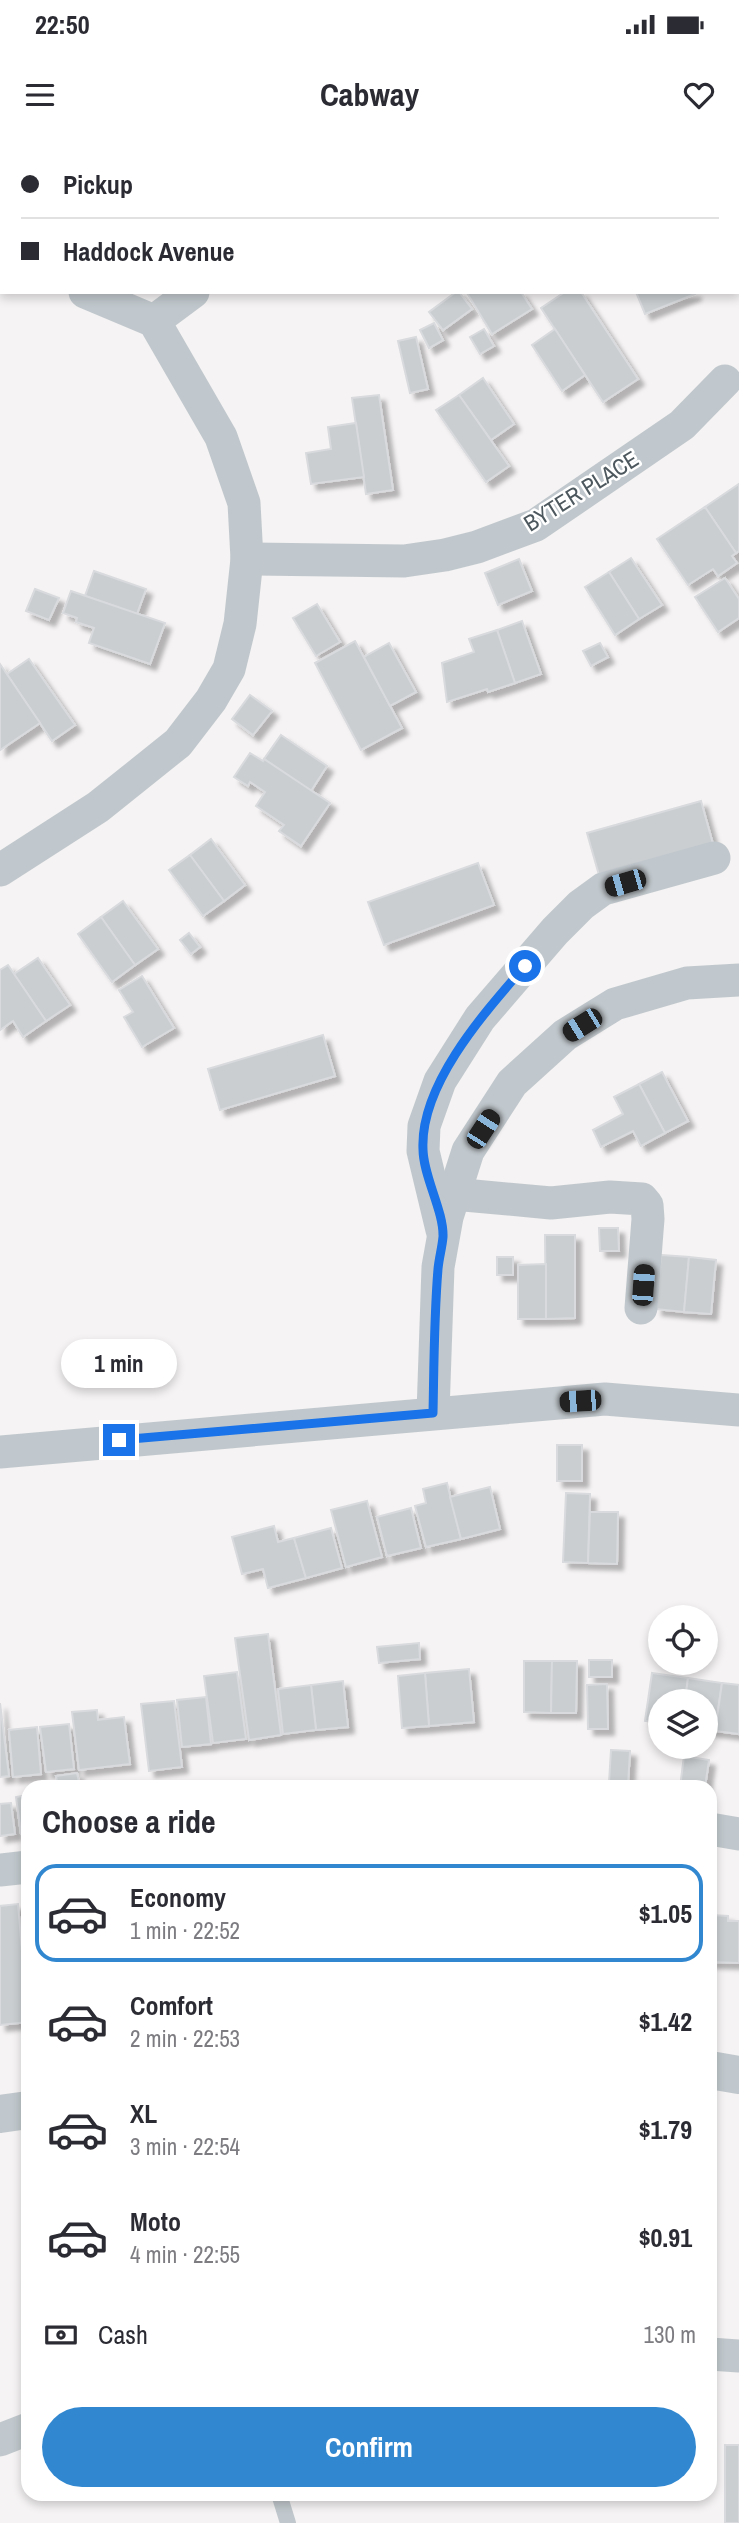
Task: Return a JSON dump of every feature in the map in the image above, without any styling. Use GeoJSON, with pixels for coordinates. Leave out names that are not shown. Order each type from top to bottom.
{"type":"FeatureCollection","features":[{"type":"Feature","properties":{"kind":"street"},"geometry":{"type":"LineString","coordinates":[[0,870],[98,807],[178,743],[211,699],[229,669],[240,624],[247,559],[244,503],[221,438],[154,321],[90,294]]}},
{"type":"Feature","properties":{"kind":"street"},"geometry":{"type":"LineString","coordinates":[[154,321],[190,294]]}},
{"type":"Feature","properties":{"kind":"street","name":"BYTER PLACE"},"geometry":{"type":"LineString","coordinates":[[247,559],[404,561],[477,547],[536,525],[577,498],[682,425],[725,381]]}},
{"type":"Feature","properties":{"kind":"street"},"geometry":{"type":"LineString","coordinates":[[443,1235],[422,1151],[424,1126],[430,1103],[440,1082],[480,1018],[555,931],[581,905],[603,889],[714,858]]}},
{"type":"Feature","properties":{"kind":"street"},"geometry":{"type":"LineString","coordinates":[[433,1413],[438,1267],[443,1235],[453,1194],[468,1151],[512,1083],[565,1035],[615,1004],[687,983],[739,980]]}},
{"type":"Feature","properties":{"kind":"street"},"geometry":{"type":"LineString","coordinates":[[453,1194],[551,1203],[610,1197],[642,1199],[647,1205],[648,1219],[641,1308]]}},
{"type":"Feature","properties":{"kind":"street"},"geometry":{"type":"LineString","coordinates":[[0,1452],[605,1399],[739,1410]]}},
{"type":"Feature","properties":{"kind":"street"},"geometry":{"type":"LineString","coordinates":[[717,1830],[739,1834]]}},
{"type":"Feature","properties":{"kind":"street"},"geometry":{"type":"LineString","coordinates":[[0,1870],[21,1868]]}},
{"type":"Feature","properties":{"kind":"street"},"geometry":{"type":"LineString","coordinates":[[717,2071],[739,2075]]}},
{"type":"Feature","properties":{"kind":"street"},"geometry":{"type":"LineString","coordinates":[[0,2114],[21,2111]]}},
{"type":"Feature","properties":{"kind":"street"},"geometry":{"type":"LineString","coordinates":[[717,2354],[739,2356]]}},
{"type":"Feature","properties":{"kind":"street"},"geometry":{"type":"LineString","coordinates":[[0,2440],[21,2432]]}},
{"type":"Feature","properties":{"kind":"lane"},"geometry":{"type":"LineString","coordinates":[[281,2501],[288,2523]]}},
{"type":"Feature","properties":{"kind":"building"},"geometry":{"type":"Polygon","coordinates":[[[453,294],[461,294],[472,309],[443,330],[429,312],[453,294]]]}},
{"type":"Feature","properties":{"kind":"building"},"geometry":{"type":"Polygon","coordinates":[[[468,294],[522,294],[532,309],[492,334],[468,294]]]}},
{"type":"Feature","properties":{"kind":"building"},"geometry":{"type":"Polygon","coordinates":[[[562,294],[582,294],[638,379],[603,402],[541,308],[562,294]]]}},
{"type":"Feature","properties":{"kind":"building"},"geometry":{"type":"Polygon","coordinates":[[[637,294],[695,294],[645,314],[637,294]]]}},
{"type":"Feature","properties":{"kind":"building"},"geometry":{"type":"Polygon","coordinates":[[[434,323],[443,340],[429,348],[420,330],[434,323]]]}},
{"type":"Feature","properties":{"kind":"building"},"geometry":{"type":"Polygon","coordinates":[[[484,329],[494,346],[480,354],[470,337],[484,329]]]}},
{"type":"Feature","properties":{"kind":"building"},"geometry":{"type":"Polygon","coordinates":[[[555,329],[585,375],[562,391],[532,345],[555,329]]]}},
{"type":"Feature","properties":{"kind":"building"},"geometry":{"type":"Polygon","coordinates":[[[416,337],[428,389],[410,393],[398,341],[416,337]]]}},
{"type":"Feature","properties":{"kind":"building"},"geometry":{"type":"Polygon","coordinates":[[[483,378],[514,424],[491,440],[459,395],[483,378]]]}},
{"type":"Feature","properties":{"kind":"building"},"geometry":{"type":"Polygon","coordinates":[[[379,395],[393,490],[366,494],[352,398],[379,395]]]}},
{"type":"Feature","properties":{"kind":"building"},"geometry":{"type":"Polygon","coordinates":[[[459,395],[509,466],[486,482],[436,410],[459,395]]]}},
{"type":"Feature","properties":{"kind":"building"},"geometry":{"type":"Polygon","coordinates":[[[356,423],[364,477],[311,484],[306,453],[331,449],[328,427],[356,423]]]}},
{"type":"Feature","properties":{"kind":"building"},"geometry":{"type":"Polygon","coordinates":[[[739,484],[739,551],[736,553],[705,507],[739,484]]]}},
{"type":"Feature","properties":{"kind":"building"},"geometry":{"type":"Polygon","coordinates":[[[705,507],[736,553],[732,556],[737,563],[718,576],[713,569],[688,585],[657,539],[705,507]]]}},
{"type":"Feature","properties":{"kind":"building"},"geometry":{"type":"Polygon","coordinates":[[[631,558],[662,605],[639,619],[609,572],[631,558]]]}},
{"type":"Feature","properties":{"kind":"building"},"geometry":{"type":"Polygon","coordinates":[[[519,559],[532,591],[498,605],[485,573],[519,559]]]}},
{"type":"Feature","properties":{"kind":"building"},"geometry":{"type":"Polygon","coordinates":[[[94,571],[146,589],[137,614],[85,596],[94,571]]]}},
{"type":"Feature","properties":{"kind":"building"},"geometry":{"type":"Polygon","coordinates":[[[609,572],[639,619],[615,635],[585,587],[609,572]]]}},
{"type":"Feature","properties":{"kind":"building"},"geometry":{"type":"Polygon","coordinates":[[[725,578],[739,599],[739,618],[718,632],[695,597],[725,578]]]}},
{"type":"Feature","properties":{"kind":"building"},"geometry":{"type":"Polygon","coordinates":[[[35,589],[59,598],[49,620],[26,611],[35,589]]]}},
{"type":"Feature","properties":{"kind":"building"},"geometry":{"type":"Polygon","coordinates":[[[71,591],[165,623],[150,664],[89,643],[94,628],[76,622],[77,618],[63,613],[71,591]]]}},
{"type":"Feature","properties":{"kind":"building"},"geometry":{"type":"Polygon","coordinates":[[[317,604],[340,642],[316,656],[293,618],[317,604]]]}},
{"type":"Feature","properties":{"kind":"building"},"geometry":{"type":"Polygon","coordinates":[[[522,621],[541,674],[515,683],[497,630],[522,621]]]}},
{"type":"Feature","properties":{"kind":"building"},"geometry":{"type":"Polygon","coordinates":[[[497,630],[515,683],[447,702],[442,663],[474,652],[469,639],[497,630]]]}},
{"type":"Feature","properties":{"kind":"building"},"geometry":{"type":"Polygon","coordinates":[[[355,641],[402,728],[361,750],[315,663],[355,641]]]}},
{"type":"Feature","properties":{"kind":"building"},"geometry":{"type":"Polygon","coordinates":[[[389,643],[416,692],[390,706],[364,657],[389,643]]]}},
{"type":"Feature","properties":{"kind":"building"},"geometry":{"type":"Polygon","coordinates":[[[600,643],[608,657],[591,666],[583,651],[600,643]]]}},
{"type":"Feature","properties":{"kind":"building"},"geometry":{"type":"Polygon","coordinates":[[[29,659],[75,725],[52,741],[7,674],[29,659]]]}},
{"type":"Feature","properties":{"kind":"building"},"geometry":{"type":"Polygon","coordinates":[[[0,664],[40,723],[0,750],[0,664]]]}},
{"type":"Feature","properties":{"kind":"building"},"geometry":{"type":"Polygon","coordinates":[[[250,695],[272,711],[253,735],[232,719],[250,695]]]}},
{"type":"Feature","properties":{"kind":"building"},"geometry":{"type":"Polygon","coordinates":[[[281,735],[327,766],[311,791],[264,759],[281,735]]]}},
{"type":"Feature","properties":{"kind":"building"},"geometry":{"type":"Polygon","coordinates":[[[250,753],[263,761],[264,759],[330,803],[301,846],[279,831],[284,825],[256,806],[265,792],[250,782],[248,786],[234,777],[250,753]]]}},
{"type":"Feature","properties":{"kind":"building"},"geometry":{"type":"Polygon","coordinates":[[[701,801],[713,844],[599,875],[587,833],[701,801]]]}},
{"type":"Feature","properties":{"kind":"building"},"geometry":{"type":"Polygon","coordinates":[[[211,839],[245,885],[224,901],[190,855],[211,839]]]}},
{"type":"Feature","properties":{"kind":"building"},"geometry":{"type":"Polygon","coordinates":[[[190,855],[224,901],[203,916],[169,870],[190,855]]]}},
{"type":"Feature","properties":{"kind":"building"},"geometry":{"type":"Polygon","coordinates":[[[478,863],[494,905],[384,945],[368,902],[478,863]]]}},
{"type":"Feature","properties":{"kind":"building"},"geometry":{"type":"Polygon","coordinates":[[[123,901],[158,949],[135,965],[101,917],[123,901]]]}},
{"type":"Feature","properties":{"kind":"building"},"geometry":{"type":"Polygon","coordinates":[[[101,917],[135,965],[112,982],[78,934],[101,917]]]}},
{"type":"Feature","properties":{"kind":"building"},"geometry":{"type":"Polygon","coordinates":[[[189,933],[200,947],[191,954],[180,940],[189,933]]]}},
{"type":"Feature","properties":{"kind":"building"},"geometry":{"type":"Polygon","coordinates":[[[38,958],[70,1005],[46,1021],[14,974],[38,958]]]}},
{"type":"Feature","properties":{"kind":"building"},"geometry":{"type":"Polygon","coordinates":[[[8,965],[46,1021],[23,1037],[13,1021],[0,1030],[0,970],[8,965]]]}},
{"type":"Feature","properties":{"kind":"building"},"geometry":{"type":"Polygon","coordinates":[[[142,976],[174,1028],[142,1047],[124,1017],[133,1012],[119,990],[142,976]]]}},
{"type":"Feature","properties":{"kind":"building"},"geometry":{"type":"Polygon","coordinates":[[[323,1035],[335,1076],[220,1110],[208,1069],[323,1035]]]}},
{"type":"Feature","properties":{"kind":"building"},"geometry":{"type":"Polygon","coordinates":[[[662,1072],[688,1121],[665,1133],[639,1084],[662,1072]]]}},
{"type":"Feature","properties":{"kind":"building"},"geometry":{"type":"Polygon","coordinates":[[[639,1084],[665,1133],[641,1146],[633,1131],[601,1147],[593,1130],[623,1114],[614,1097],[639,1084]]]}},
{"type":"Feature","properties":{"kind":"building"},"geometry":{"type":"Polygon","coordinates":[[[599,1228],[618,1228],[619,1251],[600,1251],[599,1228]]]}},
{"type":"Feature","properties":{"kind":"building"},"geometry":{"type":"Polygon","coordinates":[[[545,1235],[575,1235],[575,1318],[546,1319],[545,1235]]]}},
{"type":"Feature","properties":{"kind":"building"},"geometry":{"type":"Polygon","coordinates":[[[661,1255],[689,1257],[684,1312],[656,1309],[661,1255]]]}},
{"type":"Feature","properties":{"kind":"building"},"geometry":{"type":"Polygon","coordinates":[[[497,1257],[513,1257],[513,1275],[497,1275],[497,1257]]]}},
{"type":"Feature","properties":{"kind":"building"},"geometry":{"type":"Polygon","coordinates":[[[689,1257],[716,1260],[711,1314],[684,1312],[689,1257]]]}},
{"type":"Feature","properties":{"kind":"building"},"geometry":{"type":"Polygon","coordinates":[[[546,1264],[546,1319],[518,1319],[518,1265],[546,1264]]]}},
{"type":"Feature","properties":{"kind":"building"},"geometry":{"type":"Polygon","coordinates":[[[557,1445],[582,1445],[582,1481],[557,1481],[557,1445]]]}},
{"type":"Feature","properties":{"kind":"building"},"geometry":{"type":"Polygon","coordinates":[[[447,1483],[461,1539],[426,1547],[415,1506],[426,1503],[423,1489],[447,1483]]]}},
{"type":"Feature","properties":{"kind":"building"},"geometry":{"type":"Polygon","coordinates":[[[490,1487],[500,1529],[461,1539],[450,1497],[490,1487]]]}},
{"type":"Feature","properties":{"kind":"building"},"geometry":{"type":"Polygon","coordinates":[[[566,1493],[590,1494],[588,1563],[563,1562],[566,1493]]]}},
{"type":"Feature","properties":{"kind":"building"},"geometry":{"type":"Polygon","coordinates":[[[367,1501],[382,1557],[346,1567],[331,1510],[367,1501]]]}},
{"type":"Feature","properties":{"kind":"building"},"geometry":{"type":"Polygon","coordinates":[[[411,1508],[421,1548],[387,1556],[377,1517],[411,1508]]]}},
{"type":"Feature","properties":{"kind":"building"},"geometry":{"type":"Polygon","coordinates":[[[590,1512],[618,1512],[617,1564],[588,1563],[590,1512]]]}},
{"type":"Feature","properties":{"kind":"building"},"geometry":{"type":"Polygon","coordinates":[[[274,1526],[278,1542],[294,1538],[306,1578],[268,1588],[263,1569],[242,1574],[232,1537],[274,1526]]]}},
{"type":"Feature","properties":{"kind":"building"},"geometry":{"type":"Polygon","coordinates":[[[331,1528],[342,1568],[306,1578],[294,1538],[331,1528]]]}},
{"type":"Feature","properties":{"kind":"building"},"geometry":{"type":"Polygon","coordinates":[[[268,1634],[281,1735],[249,1740],[235,1638],[268,1634]]]}},
{"type":"Feature","properties":{"kind":"building"},"geometry":{"type":"Polygon","coordinates":[[[419,1643],[420,1659],[379,1663],[377,1647],[419,1643]]]}},
{"type":"Feature","properties":{"kind":"building"},"geometry":{"type":"Polygon","coordinates":[[[589,1660],[612,1660],[612,1677],[589,1677],[589,1660]]]}},
{"type":"Feature","properties":{"kind":"building"},"geometry":{"type":"Polygon","coordinates":[[[524,1661],[552,1661],[551,1713],[524,1712],[524,1661]]]}},
{"type":"Feature","properties":{"kind":"building"},"geometry":{"type":"Polygon","coordinates":[[[552,1661],[577,1661],[576,1713],[551,1713],[552,1661]]]}},
{"type":"Feature","properties":{"kind":"building"},"geometry":{"type":"Polygon","coordinates":[[[469,1669],[474,1722],[429,1726],[425,1673],[469,1669]]]}},
{"type":"Feature","properties":{"kind":"building"},"geometry":{"type":"Polygon","coordinates":[[[237,1672],[246,1739],[213,1743],[204,1676],[237,1672]]]}},
{"type":"Feature","properties":{"kind":"building"},"geometry":{"type":"Polygon","coordinates":[[[425,1673],[429,1726],[402,1728],[398,1676],[425,1673]]]}},
{"type":"Feature","properties":{"kind":"building"},"geometry":{"type":"Polygon","coordinates":[[[652,1675],[688,1678],[687,1689],[650,1689],[652,1675]]]}},
{"type":"Feature","properties":{"kind":"building"},"geometry":{"type":"Polygon","coordinates":[[[688,1678],[722,1683],[718,1710],[718,1689],[687,1689],[688,1678]]]}},
{"type":"Feature","properties":{"kind":"building"},"geometry":{"type":"Polygon","coordinates":[[[343,1681],[348,1727],[316,1730],[311,1685],[343,1681]]]}},
{"type":"Feature","properties":{"kind":"building"},"geometry":{"type":"Polygon","coordinates":[[[722,1683],[739,1685],[739,1734],[718,1731],[722,1683]]]}},
{"type":"Feature","properties":{"kind":"building"},"geometry":{"type":"Polygon","coordinates":[[[607,1684],[608,1729],[588,1729],[587,1685],[607,1684]]]}},
{"type":"Feature","properties":{"kind":"building"},"geometry":{"type":"Polygon","coordinates":[[[311,1685],[316,1730],[283,1734],[278,1689],[311,1685]]]}},
{"type":"Feature","properties":{"kind":"building"},"geometry":{"type":"Polygon","coordinates":[[[206,1697],[211,1744],[182,1747],[177,1700],[206,1697]]]}},
{"type":"Feature","properties":{"kind":"building"},"geometry":{"type":"Polygon","coordinates":[[[648,1700],[648,1721],[645,1721],[648,1700]]]}},
{"type":"Feature","properties":{"kind":"building"},"geometry":{"type":"Polygon","coordinates":[[[174,1701],[182,1767],[149,1771],[141,1704],[174,1701]]]}},
{"type":"Feature","properties":{"kind":"building"},"geometry":{"type":"Polygon","coordinates":[[[0,1703],[9,1776],[0,1777],[0,1703]]]}},
{"type":"Feature","properties":{"kind":"building"},"geometry":{"type":"Polygon","coordinates":[[[97,1710],[98,1720],[124,1717],[130,1764],[79,1770],[72,1712],[97,1710]]]}},
{"type":"Feature","properties":{"kind":"building"},"geometry":{"type":"Polygon","coordinates":[[[69,1724],[74,1769],[46,1772],[40,1727],[69,1724]]]}},
{"type":"Feature","properties":{"kind":"building"},"geometry":{"type":"Polygon","coordinates":[[[37,1727],[41,1774],[13,1777],[9,1730],[37,1727]]]}},
{"type":"Feature","properties":{"kind":"building"},"geometry":{"type":"Polygon","coordinates":[[[611,1750],[630,1751],[628,1780],[609,1780],[611,1750]]]}},
{"type":"Feature","properties":{"kind":"building"},"geometry":{"type":"Polygon","coordinates":[[[684,1759],[709,1760],[706,1780],[681,1780],[684,1759]]]}},
{"type":"Feature","properties":{"kind":"building"},"geometry":{"type":"Polygon","coordinates":[[[77,1773],[78,1780],[57,1780],[56,1776],[77,1773]]]}},
{"type":"Feature","properties":{"kind":"building"},"geometry":{"type":"Polygon","coordinates":[[[21,1796],[21,1834],[16,1797],[21,1796]]]}},
{"type":"Feature","properties":{"kind":"building"},"geometry":{"type":"Polygon","coordinates":[[[11,1803],[15,1834],[0,1836],[0,1804],[11,1803]]]}},
{"type":"Feature","properties":{"kind":"building"},"geometry":{"type":"Polygon","coordinates":[[[18,1904],[21,1939],[21,2023],[0,2025],[0,1906],[18,1904]]]}},
{"type":"Feature","properties":{"kind":"building"},"geometry":{"type":"Polygon","coordinates":[[[717,1915],[728,1916],[728,1921],[739,1921],[739,1963],[717,1962],[717,1915]]]}},
{"type":"Feature","properties":{"kind":"building"},"geometry":{"type":"Polygon","coordinates":[[[725,2445],[739,2445],[739,2523],[725,2523],[725,2445]]]}},
{"type":"Feature","properties":{"kind":"route"},"geometry":{"type":"LineString","coordinates":[[119,1440],[433,1413],[438,1267],[443,1235],[422,1151],[424,1126],[430,1103],[440,1082],[480,1018],[525,966]]}}]}
